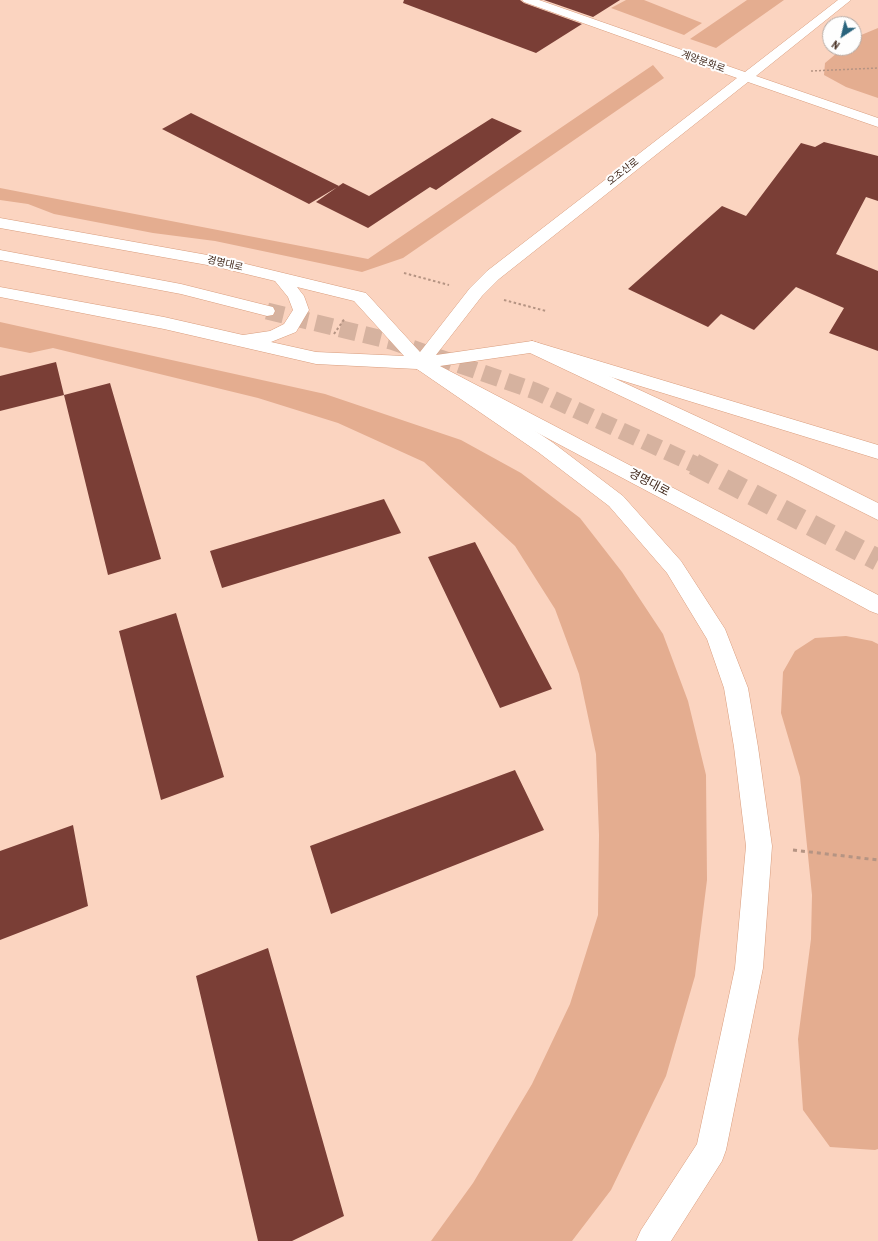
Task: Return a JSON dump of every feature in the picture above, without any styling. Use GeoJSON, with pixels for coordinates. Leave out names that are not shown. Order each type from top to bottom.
{"type":"FeatureCollection","features":[{"type":"Feature","properties":{"kind":"street","name":"계양문화로"},"geometry":{"type":"LineString","coordinates":[[528,0],[878,123]]}},
{"type":"Feature","properties":{"kind":"street","name":"오조산로"},"geometry":{"type":"LineString","coordinates":[[420,363],[476,292],[493,275],[845,0]]}},
{"type":"Feature","properties":{"kind":"street","name":"경명대로"},"geometry":{"type":"LineString","coordinates":[[0,224],[213,261],[360,297],[420,363],[747,534],[878,605]]}},
{"type":"Feature","properties":{"kind":"street"},"geometry":{"type":"LineString","coordinates":[[0,255],[181,289],[267,311]]}},
{"type":"Feature","properties":{"kind":"street"},"geometry":{"type":"LineString","coordinates":[[236,340],[274,336],[290,328],[301,310],[296,296],[281,278]]}},
{"type":"Feature","properties":{"kind":"street","name":"경명대로"},"geometry":{"type":"LineString","coordinates":[[0,292],[164,323],[316,358],[420,363],[532,346]]}},
{"type":"Feature","properties":{"kind":"street"},"geometry":{"type":"LineString","coordinates":[[532,346],[691,396],[878,452]]}},
{"type":"Feature","properties":{"kind":"street"},"geometry":{"type":"LineString","coordinates":[[532,346],[795,470],[878,512]]}},
{"type":"Feature","properties":{"kind":"street"},"geometry":{"type":"LineString","coordinates":[[420,363],[545,447],[616,501],[674,567],[717,636],[736,688],[746,747],[758,846],[749,968],[711,1150],[652,1241]]}},
{"type":"Feature","properties":{"kind":"path"},"geometry":{"type":"LineString","coordinates":[[811,71],[878,68]]}},
{"type":"Feature","properties":{"kind":"path"},"geometry":{"type":"LineString","coordinates":[[793,850],[878,860]]}},
{"type":"Feature","properties":{"kind":"shaded area"},"geometry":{"type":"Polygon","coordinates":[[[626,0],[644,0],[702,23],[684,35],[611,8],[626,0]]]}},
{"type":"Feature","properties":{"kind":"shaded area"},"geometry":{"type":"Polygon","coordinates":[[[747,0],[784,0],[716,48],[690,39],[747,0]]]}},
{"type":"Feature","properties":{"kind":"shaded area"},"geometry":{"type":"Polygon","coordinates":[[[878,28],[878,98],[846,87],[824,75],[825,63],[833,56],[862,56],[862,35],[878,28]]]}},
{"type":"Feature","properties":{"kind":"shaded area"},"geometry":{"type":"Polygon","coordinates":[[[653,65],[664,78],[403,258],[362,272],[215,241],[153,233],[54,214],[28,204],[0,200],[0,188],[368,259],[653,65]]]}},
{"type":"Feature","properties":{"kind":"shaded area"},"geometry":{"type":"Polygon","coordinates":[[[0,322],[325,394],[461,440],[521,473],[580,518],[622,572],[663,634],[688,701],[706,775],[707,880],[695,976],[666,1076],[611,1190],[572,1241],[431,1241],[473,1183],[532,1084],[570,1004],[598,915],[599,835],[596,754],[579,674],[555,609],[515,546],[424,462],[338,423],[258,398],[53,348],[30,353],[0,347],[0,322]]]}},
{"type":"Feature","properties":{"kind":"shaded area"},"geometry":{"type":"Polygon","coordinates":[[[846,636],[872,641],[878,644],[878,1149],[875,1150],[830,1147],[803,1110],[798,1039],[811,939],[812,895],[800,777],[781,713],[783,672],[795,651],[815,638],[846,636]]]}},
{"type":"Feature","properties":{"kind":"building"},"geometry":{"type":"Polygon","coordinates":[[[404,0],[520,0],[524,3],[582,24],[536,53],[403,3],[404,0]]]}},
{"type":"Feature","properties":{"kind":"building"},"geometry":{"type":"Polygon","coordinates":[[[544,0],[620,0],[593,17],[544,0]]]}},
{"type":"Feature","properties":{"kind":"building"},"geometry":{"type":"Polygon","coordinates":[[[191,113],[339,186],[309,204],[162,129],[191,113]]]}},
{"type":"Feature","properties":{"kind":"building"},"geometry":{"type":"Polygon","coordinates":[[[492,118],[522,131],[436,190],[430,187],[368,228],[316,202],[343,183],[369,196],[492,118]]]}},
{"type":"Feature","properties":{"kind":"building"},"geometry":{"type":"Polygon","coordinates":[[[824,142],[878,156],[878,201],[866,197],[836,254],[878,271],[878,351],[829,333],[844,308],[796,287],[754,330],[721,314],[708,327],[628,289],[722,206],[746,216],[801,143],[815,147],[824,142]]]}},
{"type":"Feature","properties":{"kind":"building"},"geometry":{"type":"Polygon","coordinates":[[[56,362],[64,395],[0,411],[0,376],[56,362]]]}},
{"type":"Feature","properties":{"kind":"building"},"geometry":{"type":"Polygon","coordinates":[[[110,383],[161,559],[108,575],[64,395],[110,383]]]}},
{"type":"Feature","properties":{"kind":"building"},"geometry":{"type":"Polygon","coordinates":[[[384,499],[401,533],[222,588],[210,551],[384,499]]]}},
{"type":"Feature","properties":{"kind":"building"},"geometry":{"type":"Polygon","coordinates":[[[475,542],[552,689],[500,708],[428,557],[475,542]]]}},
{"type":"Feature","properties":{"kind":"building"},"geometry":{"type":"Polygon","coordinates":[[[176,613],[224,777],[161,800],[119,631],[176,613]]]}},
{"type":"Feature","properties":{"kind":"building"},"geometry":{"type":"Polygon","coordinates":[[[515,770],[544,830],[331,914],[310,846],[515,770]]]}},
{"type":"Feature","properties":{"kind":"building"},"geometry":{"type":"Polygon","coordinates":[[[73,825],[88,906],[0,940],[0,851],[73,825]]]}},
{"type":"Feature","properties":{"kind":"building"},"geometry":{"type":"Polygon","coordinates":[[[268,948],[344,1216],[292,1241],[258,1241],[196,976],[268,948]]]}},
{"type":"Feature","properties":{"kind":"tunnel"},"geometry":{"type":"LineString","coordinates":[[267,311],[391,341],[535,391],[695,465]]}},
{"type":"Feature","properties":{"kind":"tunnel"},"geometry":{"type":"LineString","coordinates":[[695,465],[878,560]]}}]}
